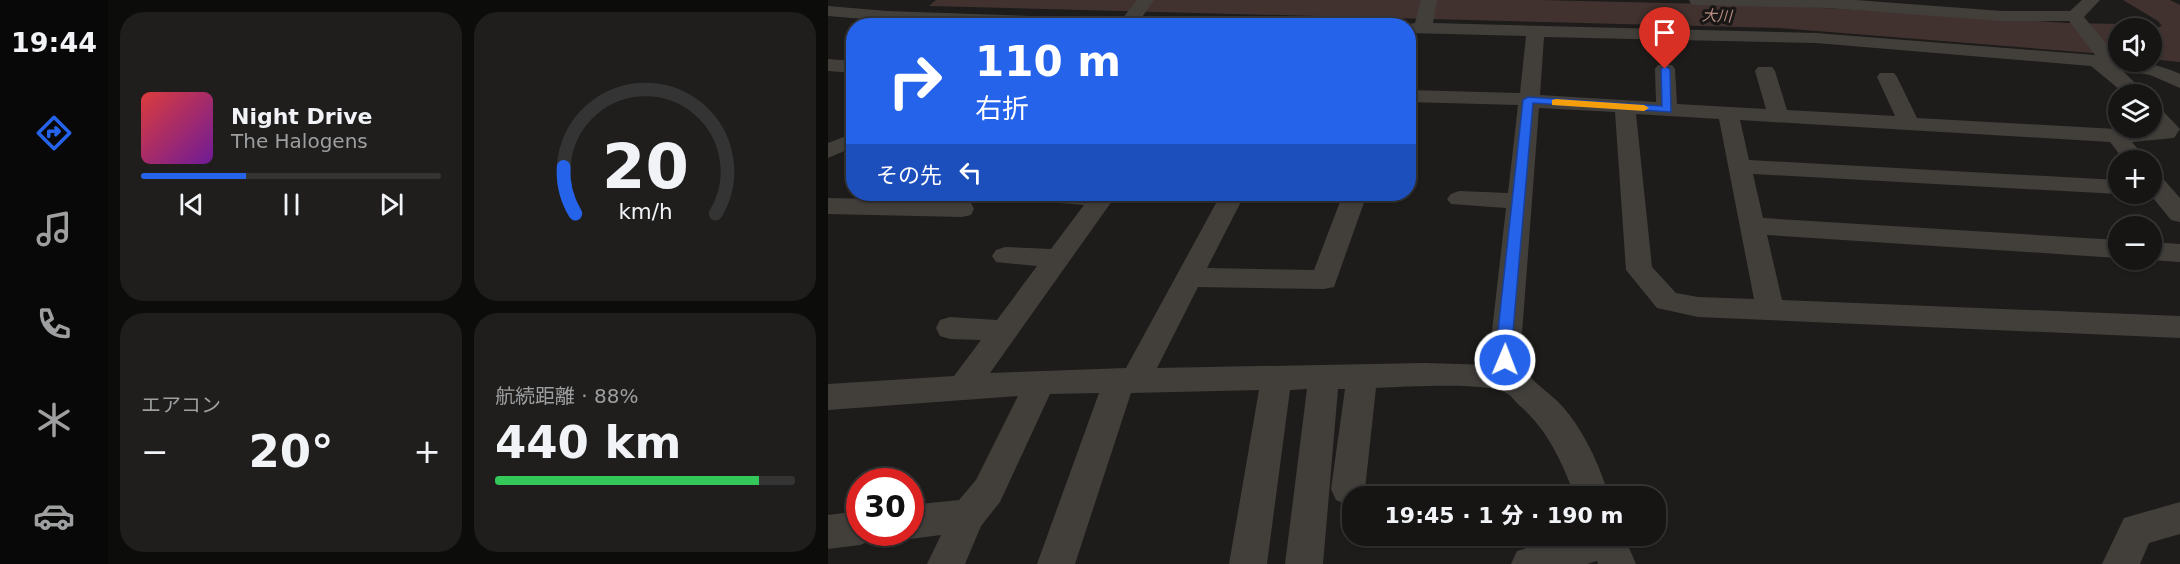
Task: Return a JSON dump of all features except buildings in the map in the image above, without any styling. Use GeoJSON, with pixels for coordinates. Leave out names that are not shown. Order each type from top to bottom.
{"type":"FeatureCollection","features":[{"type":"Feature","properties":{"kind":"street"},"geometry":{"type":"LineString","coordinates":[[1132,18],[1146,0]]}},
{"type":"Feature","properties":{"kind":"street"},"geometry":{"type":"LineString","coordinates":[[1430,0],[1418,27],[1816,38],[2042,54],[2105,61],[2175,76]]}},
{"type":"Feature","properties":{"kind":"street"},"geometry":{"type":"LineString","coordinates":[[1697,0],[1827,2],[2002,16],[2075,18],[2092,0]]}},
{"type":"Feature","properties":{"kind":"street"},"geometry":{"type":"LineString","coordinates":[[828,11],[947,18]]}},
{"type":"Feature","properties":{"kind":"street"},"geometry":{"type":"LineString","coordinates":[[2075,18],[2105,61],[2126,84]]}},
{"type":"Feature","properties":{"kind":"street"},"geometry":{"type":"LineString","coordinates":[[1513,382],[1505,360],[1506,331],[1536,30]]}},
{"type":"Feature","properties":{"kind":"street"},"geometry":{"type":"LineString","coordinates":[[828,65],[846,67]]}},
{"type":"Feature","properties":{"kind":"street"},"geometry":{"type":"LineString","coordinates":[[1665,69],[1667,109]]}},
{"type":"Feature","properties":{"kind":"street"},"geometry":{"type":"LineString","coordinates":[[1765,72],[1778,116]]}},
{"type":"Feature","properties":{"kind":"street"},"geometry":{"type":"LineString","coordinates":[[1887,77],[1909,124]]}},
{"type":"Feature","properties":{"kind":"street"},"geometry":{"type":"LineString","coordinates":[[1416,96],[1528,100],[2108,136]]}},
{"type":"Feature","properties":{"kind":"street"},"geometry":{"type":"LineString","coordinates":[[1625,107],[1639,270],[1668,301],[1698,307],[2180,327]]}},
{"type":"Feature","properties":{"kind":"street"},"geometry":{"type":"LineString","coordinates":[[1728,113],[1770,309]]}},
{"type":"Feature","properties":{"kind":"street"},"geometry":{"type":"LineString","coordinates":[[2162,120],[2169,129],[2166,133],[2162,133]]}},
{"type":"Feature","properties":{"kind":"street"},"geometry":{"type":"LineString","coordinates":[[2118,138],[2128,150]]}},
{"type":"Feature","properties":{"kind":"street"},"geometry":{"type":"LineString","coordinates":[[828,151],[846,143]]}},
{"type":"Feature","properties":{"kind":"street"},"geometry":{"type":"LineString","coordinates":[[1739,166],[2108,186]]}},
{"type":"Feature","properties":{"kind":"street"},"geometry":{"type":"LineString","coordinates":[[2162,195],[2180,214]]}},
{"type":"Feature","properties":{"kind":"street"},"geometry":{"type":"LineString","coordinates":[[1459,199],[1518,201]]}},
{"type":"Feature","properties":{"kind":"street"},"geometry":{"type":"LineString","coordinates":[[962,388],[1099,201]]}},
{"type":"Feature","properties":{"kind":"street"},"geometry":{"type":"LineString","coordinates":[[1056,564],[1127,381],[1229,201]]}},
{"type":"Feature","properties":{"kind":"street"},"geometry":{"type":"LineString","coordinates":[[1188,277],[1324,280],[1352,201]]}},
{"type":"Feature","properties":{"kind":"street"},"geometry":{"type":"LineString","coordinates":[[828,206],[962,209]]}},
{"type":"Feature","properties":{"kind":"street"},"geometry":{"type":"LineString","coordinates":[[1752,226],[2108,248]]}},
{"type":"Feature","properties":{"kind":"street"},"geometry":{"type":"LineString","coordinates":[[2162,251],[2180,252]]}},
{"type":"Feature","properties":{"kind":"street"},"geometry":{"type":"LineString","coordinates":[[1005,256],[1057,258]]}},
{"type":"Feature","properties":{"kind":"street"},"geometry":{"type":"LineString","coordinates":[[950,328],[1004,331]]}},
{"type":"Feature","properties":{"kind":"street"},"geometry":{"type":"LineString","coordinates":[[828,398],[1040,382],[1425,375],[1513,382],[1535,398],[1556,419],[1572,443],[1588,486]]}},
{"type":"Feature","properties":{"kind":"street"},"geometry":{"type":"LineString","coordinates":[[1304,564],[1324,376]]}},
{"type":"Feature","properties":{"kind":"street"},"geometry":{"type":"LineString","coordinates":[[1348,486],[1362,376]]}},
{"type":"Feature","properties":{"kind":"street"},"geometry":{"type":"LineString","coordinates":[[1248,564],[1276,377]]}},
{"type":"Feature","properties":{"kind":"street"},"geometry":{"type":"LineString","coordinates":[[946,564],[968,515],[988,491],[1040,382]]}},
{"type":"Feature","properties":{"kind":"street"},"geometry":{"type":"LineString","coordinates":[[924,520],[968,515]]}},
{"type":"Feature","properties":{"kind":"street"},"geometry":{"type":"LineString","coordinates":[[2120,564],[2137,530],[2180,518]]}},
{"type":"Feature","properties":{"kind":"street"},"geometry":{"type":"LineString","coordinates":[[828,531],[846,529]]}},
{"type":"Feature","properties":{"kind":"street"},"geometry":{"type":"LineString","coordinates":[[1530,564],[1610,546]]}},
{"type":"Feature","properties":{"kind":"water","name":"大川"},"geometry":{"type":"Polygon","coordinates":[[[936,0],[1540,0],[1791,6],[2108,24],[2108,54],[1779,28],[929,6],[936,0]]]}},
{"type":"Feature","properties":{"kind":"water"},"geometry":{"type":"Polygon","coordinates":[[[2123,0],[2170,0],[2180,5],[2180,62],[2162,60],[2162,18],[2153,18],[2123,0]]]}},
{"type":"Feature","properties":{"kind":"slow traffic"},"geometry":{"type":"LineString","coordinates":[[1556,102],[1644,108]]}},
{"type":"Feature","properties":{"kind":"route"},"geometry":{"type":"LineString","coordinates":[[1505,360],[1528,100],[1667,109],[1665,69]]}}]}
